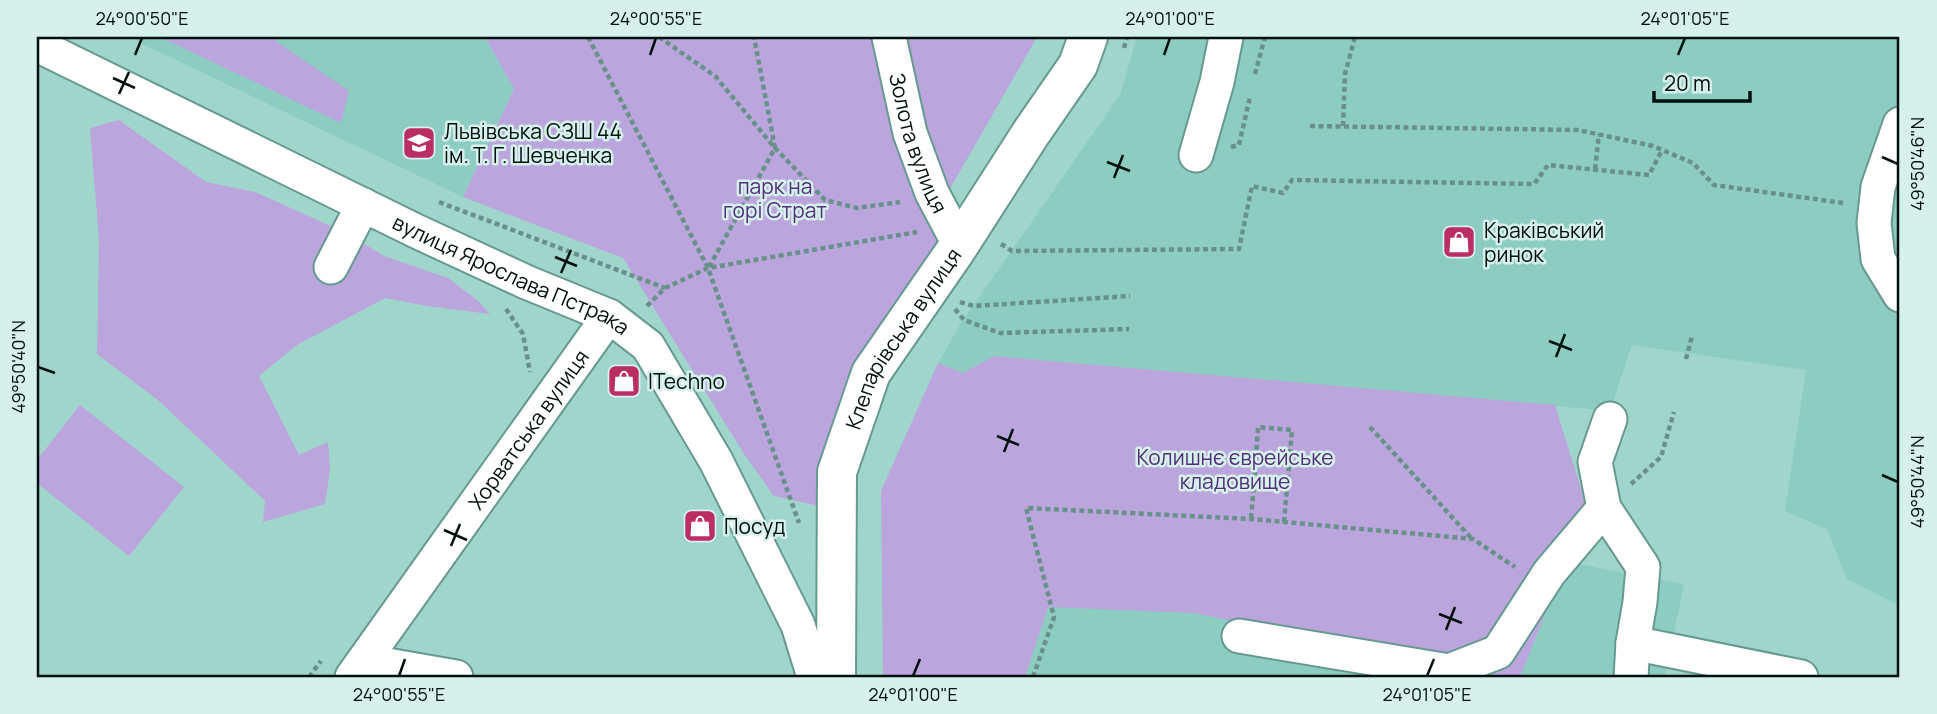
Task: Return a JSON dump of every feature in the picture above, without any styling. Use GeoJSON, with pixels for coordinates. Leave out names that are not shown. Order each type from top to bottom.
{"type":"FeatureCollection","features":[{"type":"Feature","properties":{"kind":"main road","name":"Клепарівська вулиця"},"geometry":{"type":"LineString","coordinates":[[836,677],[837,472],[871,373],[944,237],[1077,65],[1088,37]]}},
{"type":"Feature","properties":{"kind":"street","name":"Золота вулиця"},"geometry":{"type":"LineString","coordinates":[[888,37],[910,133],[932,193],[944,237]]}},
{"type":"Feature","properties":{"kind":"street"},"geometry":{"type":"LineString","coordinates":[[1196,155],[1217,82],[1226,37]]}},
{"type":"Feature","properties":{"kind":"street","name":"вулиця Ярослава Пстрака"},"geometry":{"type":"LineString","coordinates":[[39,43],[363,205],[526,282],[609,316],[648,346],[716,461],[798,625],[814,677]]}},
{"type":"Feature","properties":{"kind":"street"},"geometry":{"type":"LineString","coordinates":[[1900,124],[1878,187],[1874,223],[1878,259],[1900,295]]}},
{"type":"Feature","properties":{"kind":"street"},"geometry":{"type":"LineString","coordinates":[[331,267],[363,205]]}},
{"type":"Feature","properties":{"kind":"street","name":"Хорватська вулиця"},"geometry":{"type":"LineString","coordinates":[[358,669],[609,316]]}},
{"type":"Feature","properties":{"kind":"street"},"geometry":{"type":"LineString","coordinates":[[1610,419],[1595,462],[1604,508],[1643,567],[1631,677]]}},
{"type":"Feature","properties":{"kind":"street"},"geometry":{"type":"LineString","coordinates":[[1239,636],[1449,671],[1498,652],[1549,573],[1604,508]]}},
{"type":"Feature","properties":{"kind":"street"},"geometry":{"type":"LineString","coordinates":[[1633,643],[1801,677]]}},
{"type":"Feature","properties":{"kind":"street"},"geometry":{"type":"LineString","coordinates":[[358,669],[456,677]]}},
{"type":"Feature","properties":{"kind":"path"},"geometry":{"type":"LineString","coordinates":[[589,37],[708,268],[802,531]]}},
{"type":"Feature","properties":{"kind":"path"},"geometry":{"type":"LineString","coordinates":[[659,37],[715,76],[775,148],[825,200],[857,208],[903,201]]}},
{"type":"Feature","properties":{"kind":"path"},"geometry":{"type":"LineString","coordinates":[[708,268],[775,148],[754,37]]}},
{"type":"Feature","properties":{"kind":"path"},"geometry":{"type":"LineString","coordinates":[[1343,127],[1345,74],[1354,37]]}},
{"type":"Feature","properties":{"kind":"path"},"geometry":{"type":"LineString","coordinates":[[1310,126],[1578,130],[1653,146],[1693,163],[1714,185],[1876,207]]}},
{"type":"Feature","properties":{"kind":"path"},"geometry":{"type":"LineString","coordinates":[[1595,169],[1599,134]]}},
{"type":"Feature","properties":{"kind":"path"},"geometry":{"type":"LineString","coordinates":[[1000,244],[1012,251],[1239,249],[1252,186],[1283,193],[1292,180],[1534,184],[1548,165],[1649,174],[1662,150]]}},
{"type":"Feature","properties":{"kind":"path"},"geometry":{"type":"LineString","coordinates":[[428,198],[665,288]]}},
{"type":"Feature","properties":{"kind":"path"},"geometry":{"type":"LineString","coordinates":[[641,310],[665,288],[708,268],[944,237]]}},
{"type":"Feature","properties":{"kind":"path"},"geometry":{"type":"LineString","coordinates":[[1129,328],[1000,333],[964,320],[953,303],[974,306],[1130,296]]}},
{"type":"Feature","properties":{"kind":"path"},"geometry":{"type":"LineString","coordinates":[[501,301],[523,334],[531,378]]}},
{"type":"Feature","properties":{"kind":"path"},"geometry":{"type":"LineString","coordinates":[[1686,359],[1692,336]]}},
{"type":"Feature","properties":{"kind":"path"},"geometry":{"type":"LineString","coordinates":[[1604,508],[1661,457],[1674,412]]}},
{"type":"Feature","properties":{"kind":"path"},"geometry":{"type":"LineString","coordinates":[[1251,519],[1258,427],[1292,429],[1284,522]]}},
{"type":"Feature","properties":{"kind":"path"},"geometry":{"type":"LineString","coordinates":[[1370,427],[1473,539],[1541,585]]}},
{"type":"Feature","properties":{"kind":"path"},"geometry":{"type":"LineString","coordinates":[[1254,484],[1287,486]]}},
{"type":"Feature","properties":{"kind":"path"},"geometry":{"type":"LineString","coordinates":[[1033,677],[1054,617],[1026,508],[1251,519],[1473,539]]}},
{"type":"Feature","properties":{"kind":"path"},"geometry":{"type":"LineString","coordinates":[[309,677],[326,655]]}},
{"type":"Feature","properties":{"kind":"shaded area","name":"Львівська СЗШ 44 ім. Т. Г. Шевченка"},"geometry":{"type":"Polygon","coordinates":[[[128,37],[485,37],[514,89],[463,197],[128,37]]]}},
{"type":"Feature","properties":{"kind":"shaded area","name":"Краківський ринок"},"geometry":{"type":"Polygon","coordinates":[[[1137,37],[1900,37],[1900,606],[1847,579],[1827,529],[1785,511],[1806,370],[1632,345],[1610,411],[994,356],[963,373],[938,363],[961,323],[1120,95],[1137,37]]]}},
{"type":"Feature","properties":{"kind":"shaded area"},"geometry":{"type":"Polygon","coordinates":[[[1552,559],[1684,584],[1665,677],[1018,677],[1042,588],[1552,559]]]}},
{"type":"Feature","properties":{"kind":"green space"},"geometry":{"type":"Polygon","coordinates":[[[160,37],[275,37],[277,42],[349,91],[341,123],[160,37]]]}},
{"type":"Feature","properties":{"kind":"green space","name":"парк на горі Страт"},"geometry":{"type":"Polygon","coordinates":[[[485,37],[1037,37],[935,215],[941,249],[819,506],[774,496],[744,454],[623,258],[463,197],[514,89],[485,37]]]}},
{"type":"Feature","properties":{"kind":"green space"},"geometry":{"type":"Polygon","coordinates":[[[119,120],[206,182],[255,192],[344,232],[384,256],[448,278],[477,300],[490,314],[385,298],[297,345],[259,376],[299,455],[328,442],[330,470],[325,504],[263,522],[265,501],[159,401],[97,354],[99,241],[90,128],[119,120]]]}},
{"type":"Feature","properties":{"kind":"green space","name":"Колишнє єврейське кладовище"},"geometry":{"type":"Polygon","coordinates":[[[994,356],[1555,405],[1587,508],[1520,677],[1507,677],[1194,613],[1048,607],[1025,677],[883,677],[881,491],[938,363],[963,373],[994,356]]]}},
{"type":"Feature","properties":{"kind":"green space"},"geometry":{"type":"Polygon","coordinates":[[[80,405],[184,487],[129,556],[37,483],[37,460],[80,405]]]}},
{"type":"Feature","properties":{"kind":"place","name":"Львівська СЗШ 44 ім. Т. Г. Шевченка"},"geometry":{"type":"Point","coordinates":[419,143]}},
{"type":"Feature","properties":{"kind":"place","name":"Краківський ринок"},"geometry":{"type":"Point","coordinates":[1459,242]}},
{"type":"Feature","properties":{"kind":"place","name":"ITechno"},"geometry":{"type":"Point","coordinates":[624,381]}},
{"type":"Feature","properties":{"kind":"place","name":"Посуд"},"geometry":{"type":"Point","coordinates":[700,526]}}]}
